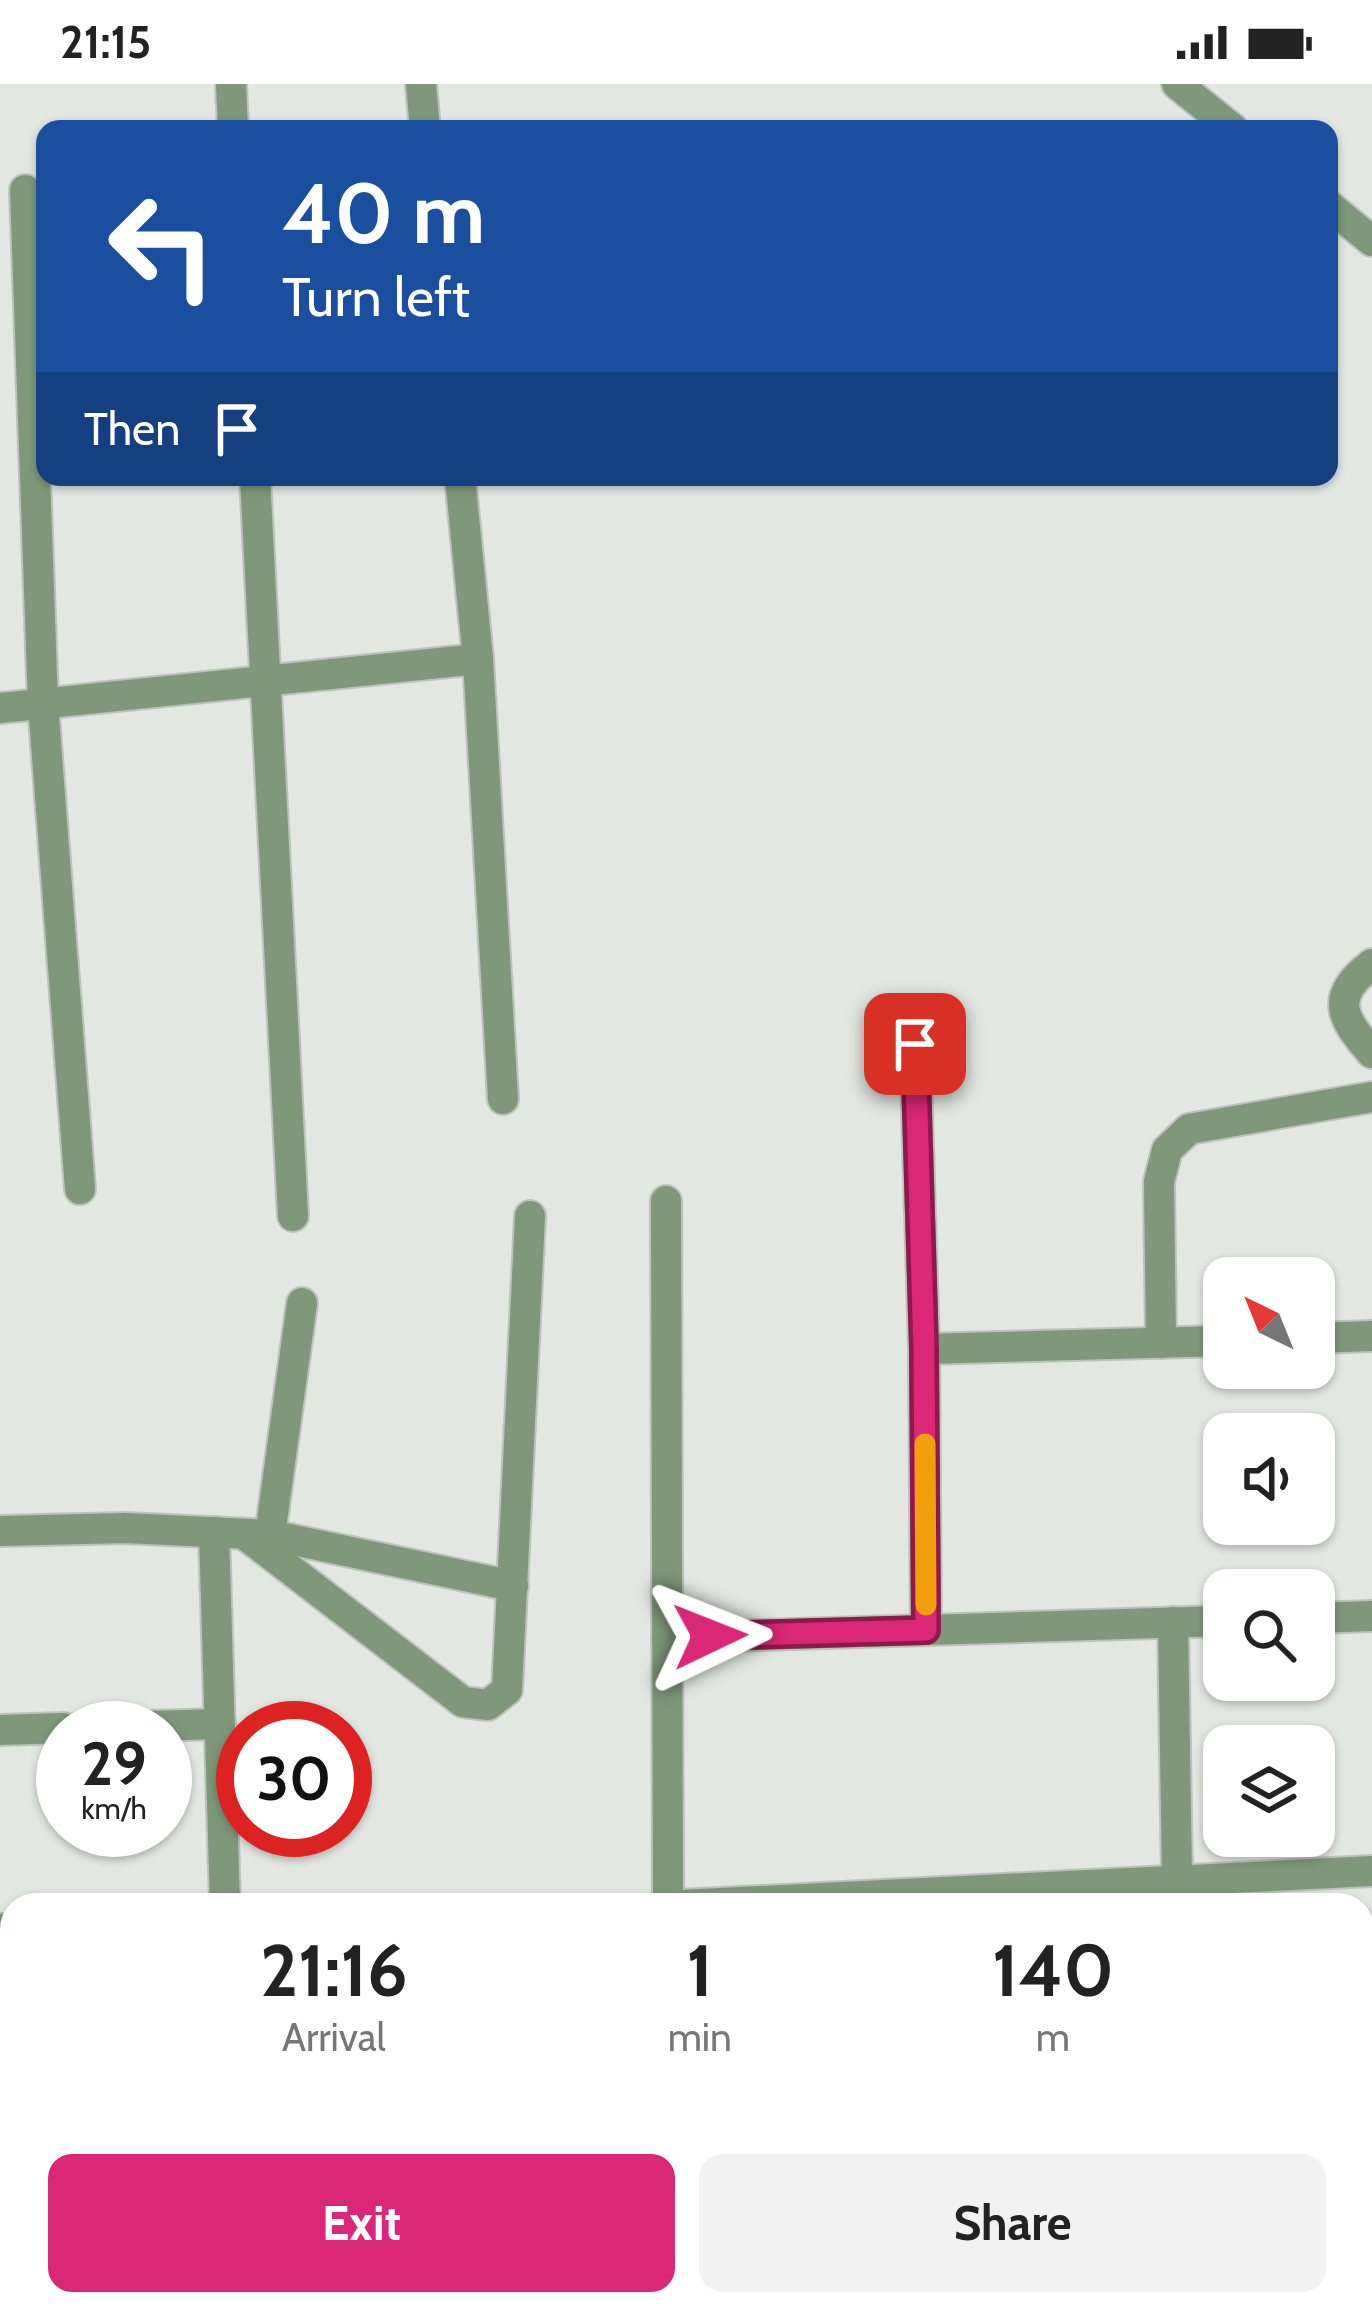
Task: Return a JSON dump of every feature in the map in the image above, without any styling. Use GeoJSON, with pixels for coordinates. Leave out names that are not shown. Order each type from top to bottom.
{"type":"FeatureCollection","features":[{"type":"Feature","properties":{"kind":"street"},"geometry":{"type":"LineString","coordinates":[[231,84],[233,120]]}},
{"type":"Feature","properties":{"kind":"street"},"geometry":{"type":"LineString","coordinates":[[421,84],[424,120]]}},
{"type":"Feature","properties":{"kind":"street"},"geometry":{"type":"LineString","coordinates":[[1177,84],[1222,120]]}},
{"type":"Feature","properties":{"kind":"street"},"geometry":{"type":"LineString","coordinates":[[25,190],[43,704],[80,1189]]}},
{"type":"Feature","properties":{"kind":"street"},"geometry":{"type":"LineString","coordinates":[[1338,213],[1372,241]]}},
{"type":"Feature","properties":{"kind":"street"},"geometry":{"type":"LineString","coordinates":[[256,486],[293,1216]]}},
{"type":"Feature","properties":{"kind":"street"},"geometry":{"type":"LineString","coordinates":[[461,486],[478,659],[503,1099]]}},
{"type":"Feature","properties":{"kind":"street"},"geometry":{"type":"LineString","coordinates":[[0,708],[478,659]]}},
{"type":"Feature","properties":{"kind":"street"},"geometry":{"type":"LineString","coordinates":[[1372,964],[1354,978],[1343,998],[1345,1020],[1372,1053]]}},
{"type":"Feature","properties":{"kind":"street"},"geometry":{"type":"LineString","coordinates":[[915,1044],[926,1630]]}},
{"type":"Feature","properties":{"kind":"street"},"geometry":{"type":"LineString","coordinates":[[1161,1342],[1159,1181],[1167,1150],[1190,1129],[1372,1096]]}},
{"type":"Feature","properties":{"kind":"street"},"geometry":{"type":"LineString","coordinates":[[666,1201],[668,1893]]}},
{"type":"Feature","properties":{"kind":"street"},"geometry":{"type":"LineString","coordinates":[[243,1534],[463,1702],[488,1705],[507,1690],[530,1216]]}},
{"type":"Feature","properties":{"kind":"street"},"geometry":{"type":"LineString","coordinates":[[223,1701],[243,1534],[302,1303]]}},
{"type":"Feature","properties":{"kind":"street"},"geometry":{"type":"LineString","coordinates":[[1335,1337],[1372,1336]]}},
{"type":"Feature","properties":{"kind":"street"},"geometry":{"type":"LineString","coordinates":[[924,1349],[1203,1341]]}},
{"type":"Feature","properties":{"kind":"street"},"geometry":{"type":"LineString","coordinates":[[0,1531],[125,1528],[243,1534],[513,1586]]}},
{"type":"Feature","properties":{"kind":"street"},"geometry":{"type":"LineString","coordinates":[[1335,1617],[1372,1616]]}},
{"type":"Feature","properties":{"kind":"street"},"geometry":{"type":"LineString","coordinates":[[667,1638],[1203,1621]]}},
{"type":"Feature","properties":{"kind":"street"},"geometry":{"type":"LineString","coordinates":[[1174,1622],[1177,1879]]}},
{"type":"Feature","properties":{"kind":"street"},"geometry":{"type":"LineString","coordinates":[[0,1730],[36,1729]]}},
{"type":"Feature","properties":{"kind":"street"},"geometry":{"type":"LineString","coordinates":[[224,1857],[225,1893]]}},
{"type":"Feature","properties":{"kind":"street"},"geometry":{"type":"LineString","coordinates":[[1010,1893],[1177,1879],[1372,1871]]}},
{"type":"Feature","properties":{"kind":"slow traffic"},"geometry":{"type":"LineString","coordinates":[[925,1444],[926,1605]]}},
{"type":"Feature","properties":{"kind":"route"},"geometry":{"type":"LineString","coordinates":[[710,1636],[926,1630],[915,1044]]}}]}
